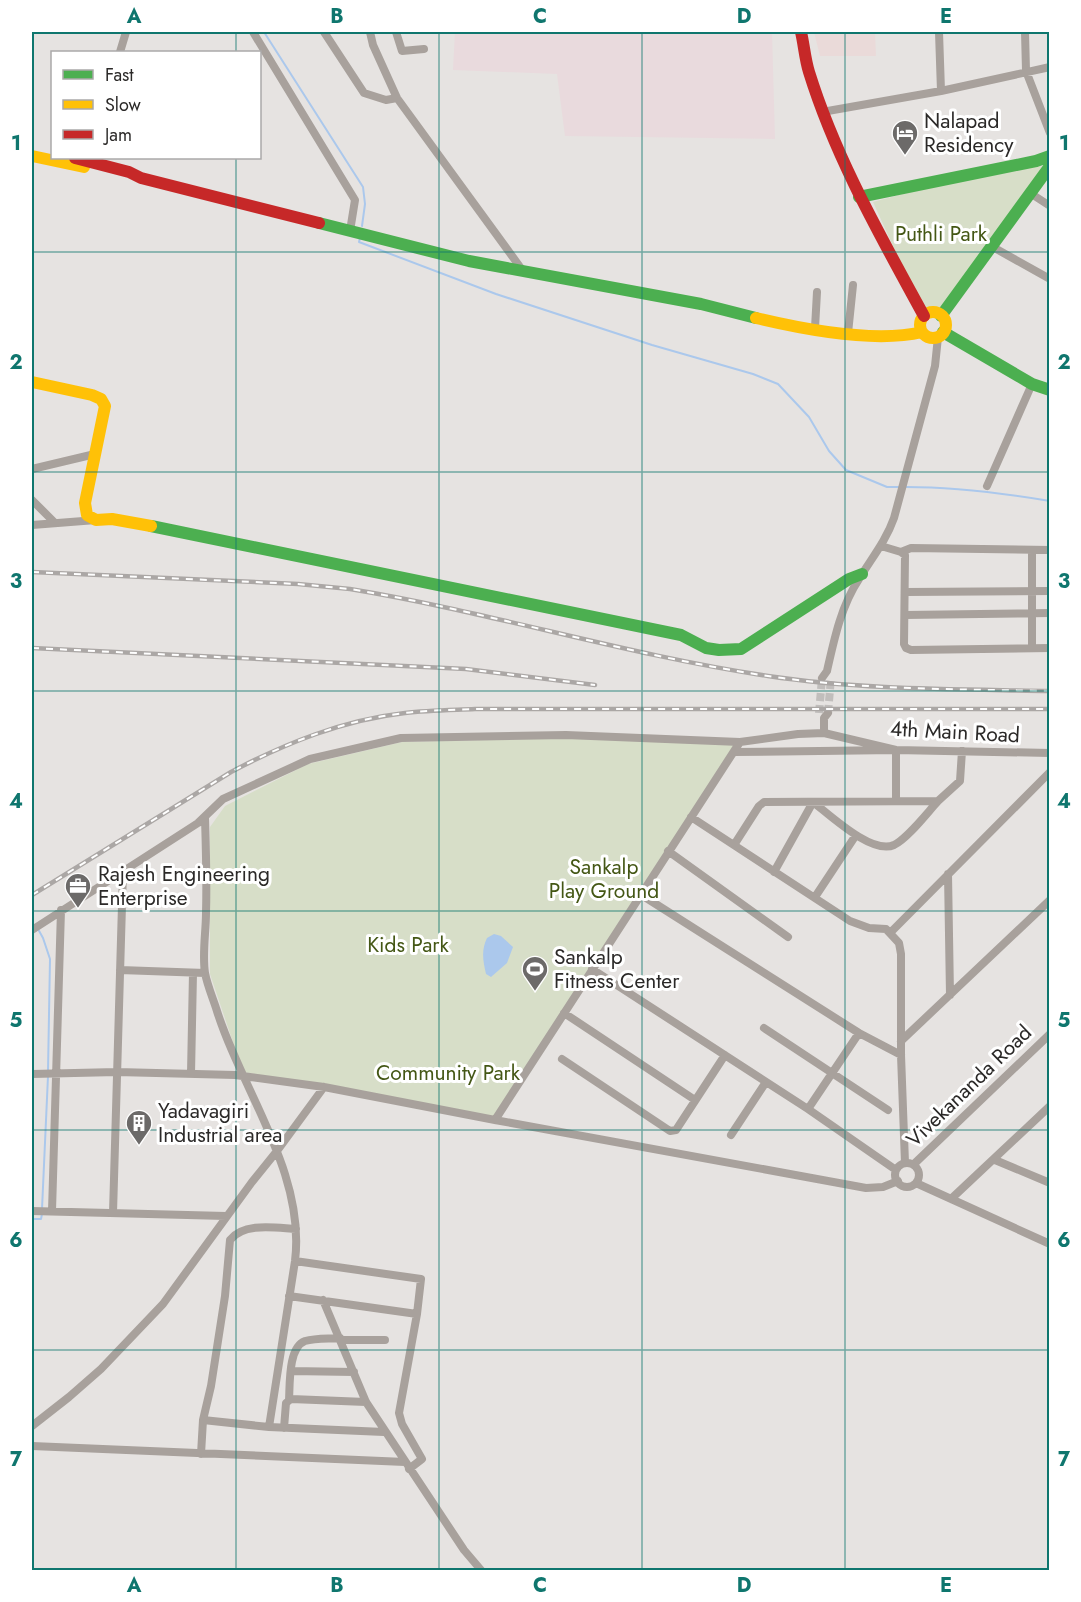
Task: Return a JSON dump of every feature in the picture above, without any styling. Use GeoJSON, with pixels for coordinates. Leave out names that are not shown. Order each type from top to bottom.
{"type":"FeatureCollection","features":[{"type":"Feature","properties":{"kind":"street"},"geometry":{"type":"LineString","coordinates":[[120,51],[126,32]]}},
{"type":"Feature","properties":{"kind":"street"},"geometry":{"type":"LineString","coordinates":[[254,32],[355,200],[350,231]]}},
{"type":"Feature","properties":{"kind":"street"},"geometry":{"type":"LineString","coordinates":[[324,32],[364,93],[386,100],[397,98]]}},
{"type":"Feature","properties":{"kind":"street"},"geometry":{"type":"LineString","coordinates":[[370,32],[373,45],[397,98],[523,271]]}},
{"type":"Feature","properties":{"kind":"street"},"geometry":{"type":"LineString","coordinates":[[396,32],[402,51],[424,49]]}},
{"type":"Feature","properties":{"kind":"street"},"geometry":{"type":"LineString","coordinates":[[801,32],[808,69],[822,112],[859,197],[924,316]]}},
{"type":"Feature","properties":{"kind":"street"},"geometry":{"type":"LineString","coordinates":[[939,32],[941,91]]}},
{"type":"Feature","properties":{"kind":"street"},"geometry":{"type":"LineString","coordinates":[[1025,32],[1026,70],[1050,133]]}},
{"type":"Feature","properties":{"kind":"street"},"geometry":{"type":"LineString","coordinates":[[822,112],[941,91],[1026,70],[1050,67]]}},
{"type":"Feature","properties":{"kind":"street"},"geometry":{"type":"LineString","coordinates":[[32,147],[51,152]]}},
{"type":"Feature","properties":{"kind":"street"},"geometry":{"type":"LineString","coordinates":[[32,156],[141,178]]}},
{"type":"Feature","properties":{"kind":"street"},"geometry":{"type":"LineString","coordinates":[[859,197],[1036,161],[1050,156]]}},
{"type":"Feature","properties":{"kind":"street"},"geometry":{"type":"LineString","coordinates":[[94,160],[141,178],[469,261],[701,304],[782,324],[848,333],[906,336],[922,332]]}},
{"type":"Feature","properties":{"kind":"street"},"geometry":{"type":"LineString","coordinates":[[941,316],[1050,166]]}},
{"type":"Feature","properties":{"kind":"street"},"geometry":{"type":"LineString","coordinates":[[1030,193],[1050,206]]}},
{"type":"Feature","properties":{"kind":"street"},"geometry":{"type":"LineString","coordinates":[[992,246],[1050,279]]}},
{"type":"Feature","properties":{"kind":"street"},"geometry":{"type":"LineString","coordinates":[[848,333],[853,285]]}},
{"type":"Feature","properties":{"kind":"street"},"geometry":{"type":"LineString","coordinates":[[815,328],[817,292]]}},
{"type":"Feature","properties":{"kind":"street"},"geometry":{"type":"LineString","coordinates":[[826,676],[842,617],[851,594],[891,529],[905,480],[935,366],[941,334],[945,324],[941,316],[931,312],[924,316],[920,324],[922,332],[927,336],[941,334],[1032,384],[1050,390]]}},
{"type":"Feature","properties":{"kind":"street"},"geometry":{"type":"LineString","coordinates":[[32,382],[92,395],[100,399],[105,406],[85,503],[87,515],[96,520]]}},
{"type":"Feature","properties":{"kind":"street"},"geometry":{"type":"LineString","coordinates":[[987,486],[1032,384]]}},
{"type":"Feature","properties":{"kind":"street"},"geometry":{"type":"LineString","coordinates":[[32,469],[95,454]]}},
{"type":"Feature","properties":{"kind":"street"},"geometry":{"type":"LineString","coordinates":[[32,500],[55,523]]}},
{"type":"Feature","properties":{"kind":"street"},"geometry":{"type":"LineString","coordinates":[[32,525],[112,519],[144,524],[681,635],[706,648],[719,650],[741,648],[768,633],[849,579],[862,574]]}},
{"type":"Feature","properties":{"kind":"street"},"geometry":{"type":"LineString","coordinates":[[881,546],[905,555],[904,644],[906,648],[911,650],[1050,648]]}},
{"type":"Feature","properties":{"kind":"street"},"geometry":{"type":"LineString","coordinates":[[901,552],[911,548],[1050,550]]}},
{"type":"Feature","properties":{"kind":"street"},"geometry":{"type":"LineString","coordinates":[[1032,550],[1032,648]]}},
{"type":"Feature","properties":{"kind":"street"},"geometry":{"type":"LineString","coordinates":[[906,592],[1050,591]]}},
{"type":"Feature","properties":{"kind":"street"},"geometry":{"type":"LineString","coordinates":[[905,615],[1050,613]]}},
{"type":"Feature","properties":{"kind":"street"},"geometry":{"type":"LineString","coordinates":[[824,715],[824,733]]}},
{"type":"Feature","properties":{"kind":"street","name":"4th Main Road"},"geometry":{"type":"LineString","coordinates":[[35,928],[205,818],[223,800],[310,759],[401,738],[566,735],[740,742],[824,733],[896,750],[1050,753]]}},
{"type":"Feature","properties":{"kind":"street"},"geometry":{"type":"LineString","coordinates":[[495,1120],[740,742]]}},
{"type":"Feature","properties":{"kind":"street"},"geometry":{"type":"LineString","coordinates":[[734,752],[896,750],[896,801]]}},
{"type":"Feature","properties":{"kind":"street"},"geometry":{"type":"LineString","coordinates":[[813,802],[856,835],[873,844],[892,846],[900,841],[960,781],[962,751]]}},
{"type":"Feature","properties":{"kind":"street"},"geometry":{"type":"LineString","coordinates":[[890,933],[1050,772]]}},
{"type":"Feature","properties":{"kind":"street"},"geometry":{"type":"LineString","coordinates":[[734,845],[759,806],[764,802],[938,801]]}},
{"type":"Feature","properties":{"kind":"street"},"geometry":{"type":"LineString","coordinates":[[774,872],[813,802]]}},
{"type":"Feature","properties":{"kind":"street"},"geometry":{"type":"LineString","coordinates":[[691,817],[850,921],[869,928],[886,929],[899,943],[905,1163]]}},
{"type":"Feature","properties":{"kind":"street"},"geometry":{"type":"LineString","coordinates":[[205,818],[207,876],[205,973],[222,1028],[278,1151],[296,1229],[295,1261],[269,1427]]}},
{"type":"Feature","properties":{"kind":"street"},"geometry":{"type":"LineString","coordinates":[[815,897],[856,835]]}},
{"type":"Feature","properties":{"kind":"street"},"geometry":{"type":"LineString","coordinates":[[669,851],[788,937]]}},
{"type":"Feature","properties":{"kind":"street"},"geometry":{"type":"LineString","coordinates":[[113,1213],[123,871]]}},
{"type":"Feature","properties":{"kind":"street"},"geometry":{"type":"LineString","coordinates":[[948,874],[950,995]]}},
{"type":"Feature","properties":{"kind":"street"},"geometry":{"type":"LineString","coordinates":[[640,894],[859,1033],[901,1055]]}},
{"type":"Feature","properties":{"kind":"street"},"geometry":{"type":"LineString","coordinates":[[901,1041],[1050,900]]}},
{"type":"Feature","properties":{"kind":"street"},"geometry":{"type":"LineString","coordinates":[[50,1211],[61,910]]}},
{"type":"Feature","properties":{"kind":"street"},"geometry":{"type":"LineString","coordinates":[[592,969],[808,1109],[896,1170]]}},
{"type":"Feature","properties":{"kind":"street"},"geometry":{"type":"LineString","coordinates":[[120,970],[205,973]]}},
{"type":"Feature","properties":{"kind":"street"},"geometry":{"type":"LineString","coordinates":[[191,1074],[193,973]]}},
{"type":"Feature","properties":{"kind":"street"},"geometry":{"type":"LineString","coordinates":[[564,1012],[695,1100]]}},
{"type":"Feature","properties":{"kind":"street"},"geometry":{"type":"LineString","coordinates":[[764,1028],[888,1110]]}},
{"type":"Feature","properties":{"kind":"street"},"geometry":{"type":"LineString","coordinates":[[808,1109],[859,1033]]}},
{"type":"Feature","properties":{"kind":"street","name":"Vivekananda Road"},"geometry":{"type":"LineString","coordinates":[[914,1164],[1050,1034]]}},
{"type":"Feature","properties":{"kind":"street"},"geometry":{"type":"LineString","coordinates":[[562,1059],[670,1131],[676,1130],[725,1055]]}},
{"type":"Feature","properties":{"kind":"street"},"geometry":{"type":"LineString","coordinates":[[36,1073],[117,1072],[242,1076],[324,1087],[866,1188],[883,1188],[897,1182]]}},
{"type":"Feature","properties":{"kind":"street"},"geometry":{"type":"LineString","coordinates":[[731,1135],[766,1082]]}},
{"type":"Feature","properties":{"kind":"street"},"geometry":{"type":"LineString","coordinates":[[32,1426],[69,1397],[131,1339],[169,1297],[226,1216],[278,1151],[324,1087]]}},
{"type":"Feature","properties":{"kind":"street"},"geometry":{"type":"LineString","coordinates":[[951,1199],[1050,1106]]}},
{"type":"Feature","properties":{"kind":"street"},"geometry":{"type":"LineString","coordinates":[[995,1160],[1050,1183]]}},
{"type":"Feature","properties":{"kind":"street"},"geometry":{"type":"LineString","coordinates":[[905,1163],[914,1164],[920,1174],[916,1183],[906,1187],[897,1182],[895,1176],[899,1165],[905,1163]]}},
{"type":"Feature","properties":{"kind":"street"},"geometry":{"type":"LineString","coordinates":[[916,1183],[1050,1244]]}},
{"type":"Feature","properties":{"kind":"street"},"geometry":{"type":"LineString","coordinates":[[33,1210],[226,1216]]}},
{"type":"Feature","properties":{"kind":"street"},"geometry":{"type":"LineString","coordinates":[[219,1227],[233,1237]]}},
{"type":"Feature","properties":{"kind":"street"},"geometry":{"type":"LineString","coordinates":[[201,1454],[202,1420],[211,1386],[225,1296],[229,1246],[235,1233],[263,1227],[296,1229]]}},
{"type":"Feature","properties":{"kind":"street"},"geometry":{"type":"LineString","coordinates":[[32,1446],[407,1466],[423,1459],[399,1417],[421,1279],[295,1261]]}},
{"type":"Feature","properties":{"kind":"street"},"geometry":{"type":"LineString","coordinates":[[289,1296],[417,1314]]}},
{"type":"Feature","properties":{"kind":"street"},"geometry":{"type":"LineString","coordinates":[[323,1300],[366,1402],[407,1466],[480,1570]]}},
{"type":"Feature","properties":{"kind":"street"},"geometry":{"type":"LineString","coordinates":[[284,1428],[293,1354],[302,1343],[340,1339],[385,1340]]}},
{"type":"Feature","properties":{"kind":"street"},"geometry":{"type":"LineString","coordinates":[[291,1371],[354,1372]]}},
{"type":"Feature","properties":{"kind":"street"},"geometry":{"type":"LineString","coordinates":[[289,1400],[366,1402]]}},
{"type":"Feature","properties":{"kind":"street"},"geometry":{"type":"LineString","coordinates":[[202,1420],[284,1428],[384,1432]]}},
{"type":"Feature","properties":{"kind":"shaded area"},"geometry":{"type":"Polygon","coordinates":[[[455,32],[772,32],[775,139],[565,136],[557,74],[453,70],[455,32]]]}},
{"type":"Feature","properties":{"kind":"shaded area"},"geometry":{"type":"Polygon","coordinates":[[[814,32],[875,32],[876,56],[820,56],[814,32]]]}},
{"type":"Feature","properties":{"kind":"green space","name":"Puthli Park"},"geometry":{"type":"Polygon","coordinates":[[[1048,155],[1049,158],[938,313],[924,314],[873,202],[1048,155]]]}},
{"type":"Feature","properties":{"kind":"green space"},"geometry":{"type":"Polygon","coordinates":[[[566,738],[734,745],[493,1117],[243,1072],[210,974],[210,827],[225,806],[308,764],[402,742],[566,738]]]}},
{"type":"Feature","properties":{"kind":"water"},"geometry":{"type":"Polygon","coordinates":[[[494,934],[501,936],[513,947],[507,963],[491,977],[486,974],[483,951],[487,938],[494,934]]]}},
{"type":"Feature","properties":{"kind":"waterway"},"geometry":{"type":"LineString","coordinates":[[264,32],[363,187],[365,204],[362,226]]}},
{"type":"Feature","properties":{"kind":"waterway"},"geometry":{"type":"LineString","coordinates":[[360,238],[359,242],[496,294],[652,345],[753,374],[778,384],[809,417],[829,451],[846,470],[887,487],[901,487]]}},
{"type":"Feature","properties":{"kind":"waterway"},"geometry":{"type":"LineString","coordinates":[[906,487],[978,491],[1050,501]]}},
{"type":"Feature","properties":{"kind":"waterway"},"geometry":{"type":"LineString","coordinates":[[38,929],[50,959],[48,1071]]}},
{"type":"Feature","properties":{"kind":"waterway"},"geometry":{"type":"LineString","coordinates":[[42,1209],[48,1076]]}},
{"type":"Feature","properties":{"kind":"waterway"},"geometry":{"type":"LineString","coordinates":[[32,1219],[41,1219],[42,1214]]}},
{"type":"Feature","properties":{"kind":"tunnel"},"geometry":{"type":"LineString","coordinates":[[819,713],[822,678]]}},
{"type":"Feature","properties":{"kind":"tunnel"},"geometry":{"type":"LineString","coordinates":[[828,713],[831,678]]}},
{"type":"Feature","properties":{"kind":"railway"},"geometry":{"type":"LineString","coordinates":[[32,572],[298,584],[350,589],[455,609],[663,657],[768,676],[873,686],[1050,691]]}},
{"type":"Feature","properties":{"kind":"railway"},"geometry":{"type":"LineString","coordinates":[[32,648],[466,669],[595,685]]}},
{"type":"Feature","properties":{"kind":"railway"},"geometry":{"type":"LineString","coordinates":[[32,895],[231,772],[315,734],[382,716],[422,711],[475,709],[1050,709]]}},
{"type":"Feature","properties":{"kind":"traffic: fast"},"geometry":{"type":"LineString","coordinates":[[859,197],[1036,161],[1050,156]]}},
{"type":"Feature","properties":{"kind":"traffic: fast"},"geometry":{"type":"LineString","coordinates":[[941,316],[1050,166]]}},
{"type":"Feature","properties":{"kind":"traffic: fast"},"geometry":{"type":"LineString","coordinates":[[319,223],[469,261],[701,304],[756,318]]}},
{"type":"Feature","properties":{"kind":"traffic: fast"},"geometry":{"type":"LineString","coordinates":[[943,332],[1032,384],[1050,390]]}},
{"type":"Feature","properties":{"kind":"traffic: fast"},"geometry":{"type":"LineString","coordinates":[[151,526],[681,635],[706,648],[719,650],[741,649],[849,579],[862,574]]}},
{"type":"Feature","properties":{"kind":"traffic: slow"},"geometry":{"type":"LineString","coordinates":[[32,156],[84,167]]}},
{"type":"Feature","properties":{"kind":"traffic: slow"},"geometry":{"type":"LineString","coordinates":[[933,312],[942,316],[946,325],[942,334],[933,338],[924,334],[920,325],[924,316],[933,312]]}},
{"type":"Feature","properties":{"kind":"traffic: slow"},"geometry":{"type":"LineString","coordinates":[[756,318],[817,330],[861,335],[904,335],[922,332]]}},
{"type":"Feature","properties":{"kind":"traffic: slow"},"geometry":{"type":"LineString","coordinates":[[32,382],[101,399],[105,406],[85,503],[87,515],[96,520],[112,519],[151,526]]}},
{"type":"Feature","properties":{"kind":"traffic: jam"},"geometry":{"type":"LineString","coordinates":[[801,32],[806,62],[832,136],[861,197],[924,316]]}},
{"type":"Feature","properties":{"kind":"traffic: jam"},"geometry":{"type":"LineString","coordinates":[[79,159],[129,172],[141,178],[319,223]]}},
{"type":"Feature","properties":{"kind":"place","name":"Nalapad Residency"},"geometry":{"type":"Point","coordinates":[905,156]}},
{"type":"Feature","properties":{"kind":"place","name":"Rajesh Engineering Enterprise"},"geometry":{"type":"Point","coordinates":[78,909]}},
{"type":"Feature","properties":{"kind":"place","name":"Sankalp Fitness Center"},"geometry":{"type":"Point","coordinates":[535,992]}},
{"type":"Feature","properties":{"kind":"place","name":"Yadavagiri Industrial area"},"geometry":{"type":"Point","coordinates":[139,1146]}},
{"type":"Feature","properties":{"kind":"park label","name":"Sankalp Play Ground"},"geometry":{"type":"Point","coordinates":[604,879]}},
{"type":"Feature","properties":{"kind":"park label","name":"Kids Park"},"geometry":{"type":"Point","coordinates":[408,945]}},
{"type":"Feature","properties":{"kind":"park label","name":"Community Park"},"geometry":{"type":"Point","coordinates":[448,1073]}}]}
